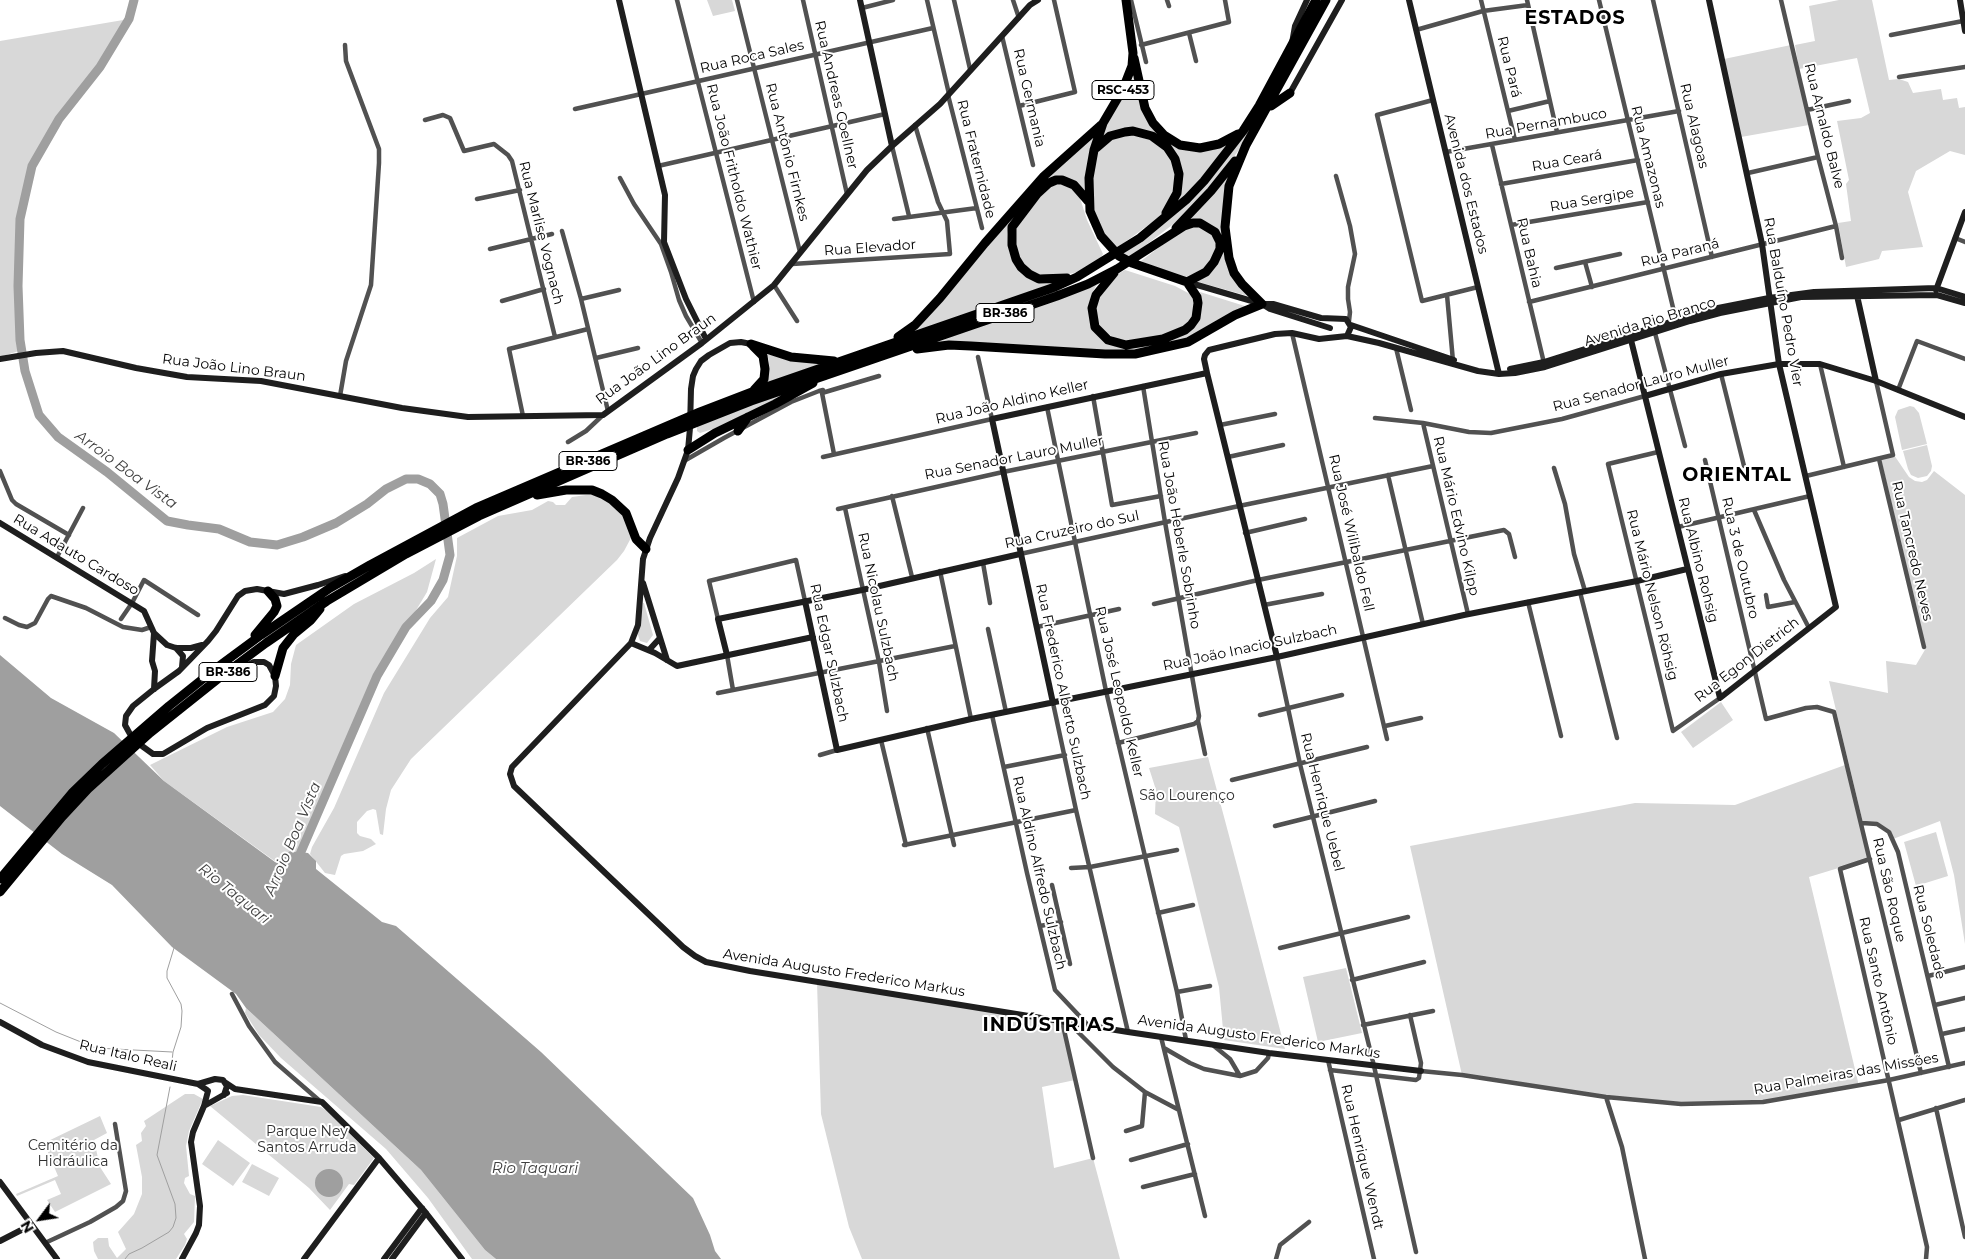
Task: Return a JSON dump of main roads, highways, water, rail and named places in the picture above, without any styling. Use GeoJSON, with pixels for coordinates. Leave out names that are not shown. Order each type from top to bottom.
{"type":"FeatureCollection","features":[{"type":"Feature","properties":{"kind":"highway","name":"RSC-453"},"geometry":{"type":"LineString","coordinates":[[1126,0],[1133,53],[1128,78],[1103,123],[1094,150],[1089,178],[1088,201],[1093,220],[1101,236],[1125,260],[1187,282]]}},
{"type":"Feature","properties":{"kind":"highway","name":"BR-386"},"geometry":{"type":"LineString","coordinates":[[701,416],[832,373],[890,348],[1077,277],[1140,238],[1187,199],[1204,181],[1243,131],[1259,106],[1316,0]]}},
{"type":"Feature","properties":{"kind":"highway","name":"BR-386"},"geometry":{"type":"LineString","coordinates":[[0,879],[18,863],[88,788],[147,730],[219,666],[330,588],[359,571],[404,551],[478,512],[701,416],[752,392],[839,361],[890,348],[1057,296],[1088,284],[1117,269],[1169,235],[1211,191],[1246,145],[1326,0]]}},
{"type":"Feature","properties":{"kind":"highway"},"geometry":{"type":"LineString","coordinates":[[1133,53],[1148,115],[1157,128],[1172,140],[1190,147],[1209,148],[1243,131]]}},
{"type":"Feature","properties":{"kind":"highway"},"geometry":{"type":"LineString","coordinates":[[1267,109],[1290,93]]}},
{"type":"Feature","properties":{"kind":"highway"},"geometry":{"type":"LineString","coordinates":[[890,348],[915,326],[984,243],[1044,176],[1103,123]]}},
{"type":"Feature","properties":{"kind":"highway"},"geometry":{"type":"LineString","coordinates":[[1094,150],[1098,144],[1110,136],[1125,132],[1152,136],[1167,148],[1177,165],[1179,184],[1174,199],[1159,223]]}},
{"type":"Feature","properties":{"kind":"highway"},"geometry":{"type":"LineString","coordinates":[[890,348],[964,346],[1135,354],[1188,342],[1235,315],[1262,304],[1234,273],[1229,258],[1225,228],[1229,186],[1246,145]]}},
{"type":"Feature","properties":{"kind":"highway"},"geometry":{"type":"LineString","coordinates":[[1077,277],[1048,280],[1039,279],[1029,274],[1016,259],[1011,234],[1016,220],[1026,206],[1048,183],[1056,180],[1069,182],[1081,190],[1088,201]]}},
{"type":"Feature","properties":{"kind":"highway"},"geometry":{"type":"LineString","coordinates":[[1117,269],[1096,295],[1092,316],[1099,332],[1116,344],[1126,345],[1177,335],[1192,325],[1196,318],[1198,303],[1194,291],[1187,282],[1211,268],[1220,249],[1218,237],[1211,228],[1200,223],[1184,226],[1169,235]]}},
{"type":"Feature","properties":{"kind":"highway"},"geometry":{"type":"LineString","coordinates":[[752,392],[764,379],[765,369],[763,356],[751,344],[791,357],[839,361]]}},
{"type":"Feature","properties":{"kind":"highway"},"geometry":{"type":"LineString","coordinates":[[688,450],[715,433],[776,404],[832,373]]}},
{"type":"Feature","properties":{"kind":"highway"},"geometry":{"type":"LineString","coordinates":[[738,431],[748,417]]}},
{"type":"Feature","properties":{"kind":"highway","name":"BR-386"},"geometry":{"type":"LineString","coordinates":[[478,512],[522,498],[666,431]]}},
{"type":"Feature","properties":{"kind":"highway"},"geometry":{"type":"LineString","coordinates":[[522,498],[566,490],[592,490],[602,494],[612,500],[626,513],[636,539],[645,553]]}},
{"type":"Feature","properties":{"kind":"highway","name":"BR-386"},"geometry":{"type":"LineString","coordinates":[[147,730],[266,643],[404,551]]}},
{"type":"Feature","properties":{"kind":"highway"},"geometry":{"type":"LineString","coordinates":[[247,646],[274,612],[276,606],[275,599],[268,591]]}},
{"type":"Feature","properties":{"kind":"highway"},"geometry":{"type":"LineString","coordinates":[[275,676],[283,648],[294,634],[311,620],[327,601]]}},
{"type":"Feature","properties":{"kind":"highway","name":"BR-386"},"geometry":{"type":"LineString","coordinates":[[0,892],[18,863]]}},
{"type":"Feature","properties":{"kind":"water","name":"Rio Taquari"},"geometry":{"type":"Polygon","coordinates":[[[0,655],[51,698],[114,733],[164,781],[275,862],[290,851],[308,853],[316,861],[316,869],[382,922],[396,926],[541,1052],[693,1198],[710,1235],[715,1251],[721,1259],[496,1259],[485,1250],[421,1170],[246,1008],[236,994],[172,947],[112,885],[62,854],[0,806],[0,655]]]}},
{"type":"Feature","properties":{"kind":"water"},"geometry":{"type":"Polygon","coordinates":[[[329,1169],[339,1173],[343,1183],[339,1193],[329,1197],[319,1193],[315,1183],[319,1173],[329,1169]]]}},
{"type":"Feature","properties":{"kind":"waterway","name":"Arroio Boa Vista"},"geometry":{"type":"LineString","coordinates":[[134,0],[129,19],[100,67],[59,119],[32,166],[20,219],[18,286],[20,340],[25,371],[39,415],[58,437],[107,472],[167,521],[219,529],[250,542],[277,545],[303,537],[336,523],[367,504],[386,489],[406,479],[418,479],[430,484],[440,494],[443,504],[450,555],[443,580],[431,601],[406,627],[377,676],[297,861]]}},
{"type":"Feature","properties":{"kind":"waterway"},"geometry":{"type":"LineString","coordinates":[[171,1071],[173,1052],[181,1027],[182,1011],[181,1004],[167,978],[167,971],[174,948]]}},
{"type":"Feature","properties":{"kind":"waterway"},"geometry":{"type":"LineString","coordinates":[[0,1003],[56,1032],[96,1048],[172,1052]]}},
{"type":"Feature","properties":{"kind":"waterway"},"geometry":{"type":"LineString","coordinates":[[125,1259],[129,1254],[169,1232],[176,1218],[175,1204],[157,1155],[170,1087]]}},
{"type":"Feature","properties":{"kind":"district","name":"ESTADOS"},"geometry":{"type":"Point","coordinates":[1575,18]}},
{"type":"Feature","properties":{"kind":"district","name":"ORIENTAL"},"geometry":{"type":"Point","coordinates":[1737,475]}},
{"type":"Feature","properties":{"kind":"district","name":"INDÚSTRIAS"},"geometry":{"type":"Point","coordinates":[1049,1025]}},
{"type":"Feature","properties":{"kind":"park label","name":"São Lourenço"},"geometry":{"type":"Point","coordinates":[1187,796]}},
{"type":"Feature","properties":{"kind":"park label","name":"Parque Ney Santos Arruda"},"geometry":{"type":"Point","coordinates":[307,1140]}},
{"type":"Feature","properties":{"kind":"park label","name":"Cemitério da Hidráulica"},"geometry":{"type":"Point","coordinates":[73,1154]}}]}
